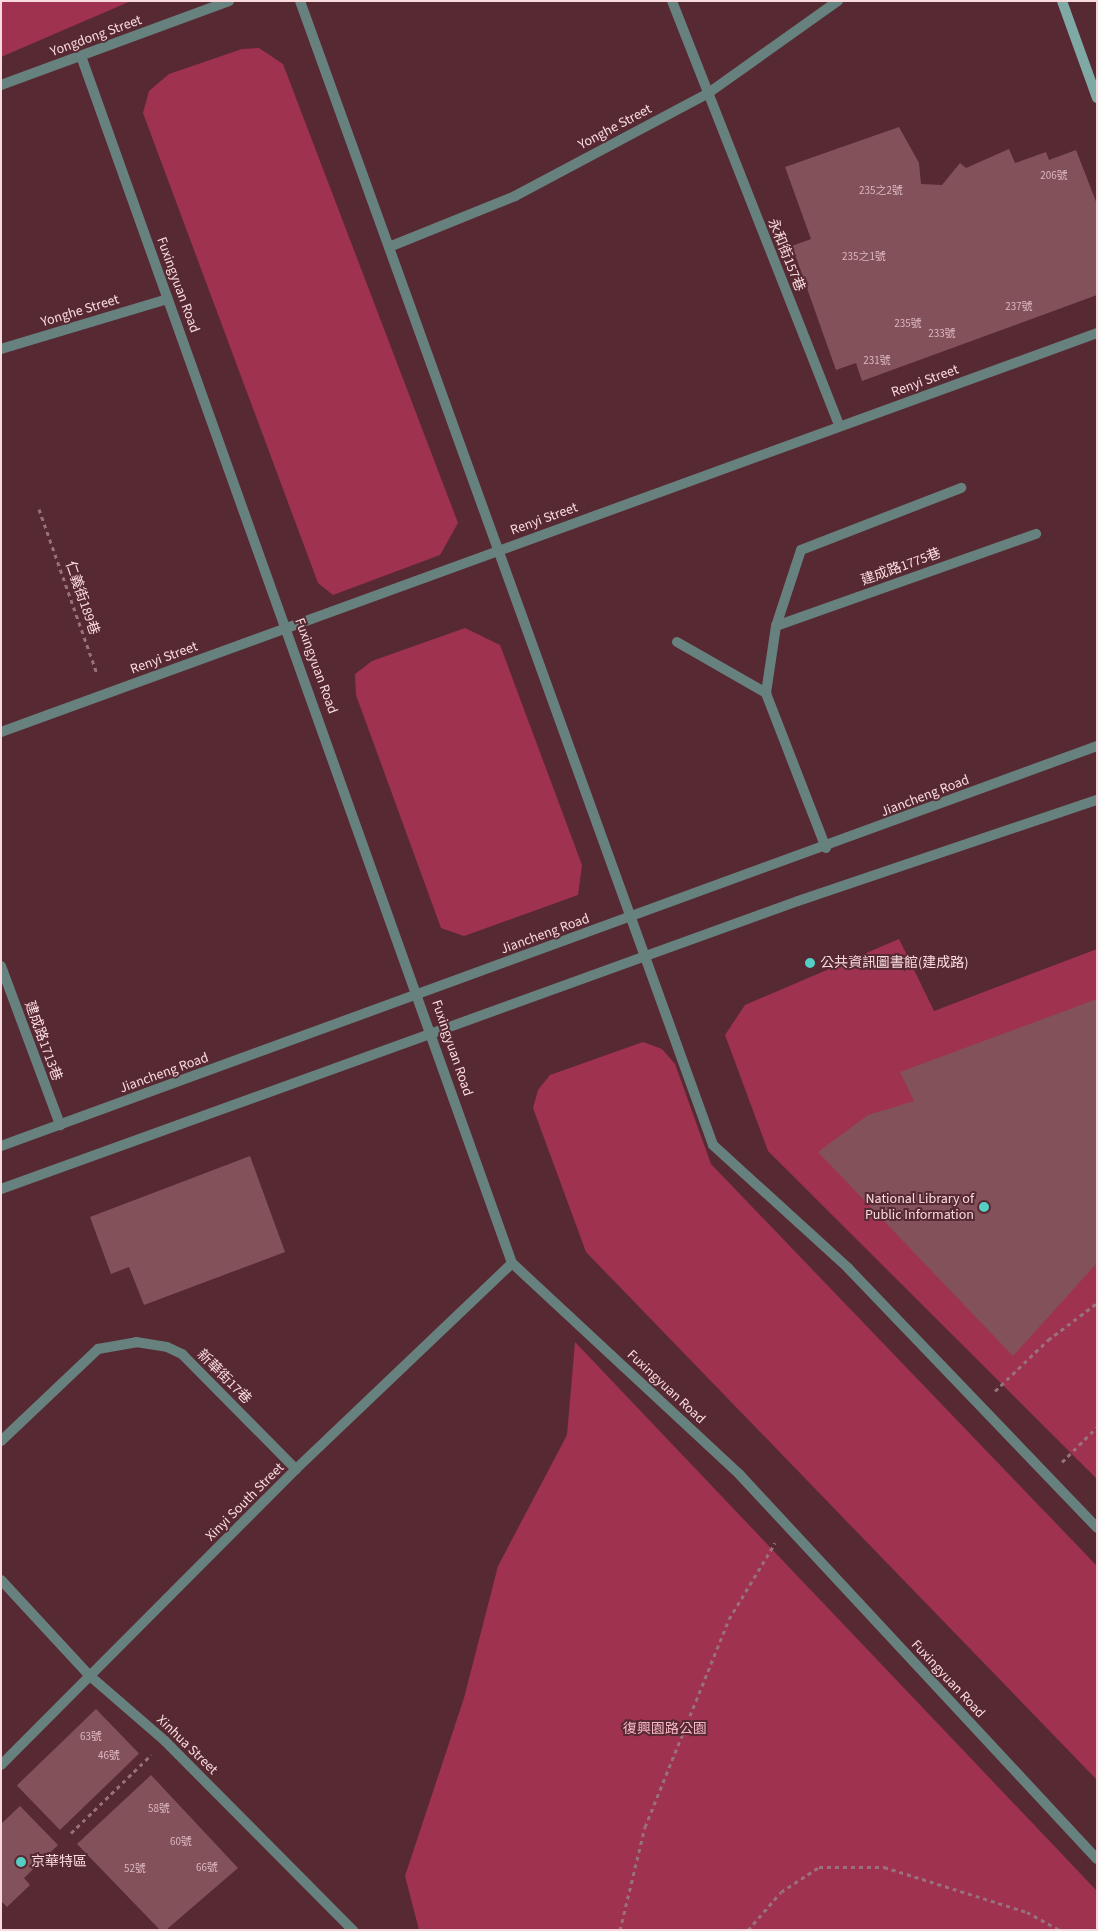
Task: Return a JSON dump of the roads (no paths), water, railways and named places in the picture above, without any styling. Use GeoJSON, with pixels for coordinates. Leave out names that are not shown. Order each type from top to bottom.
{"type":"FeatureCollection","features":[{"type":"Feature","properties":{"kind":"main road"},"geometry":{"type":"LineString","coordinates":[[1062,1],[1097,98]]}},
{"type":"Feature","properties":{"kind":"street","name":"Yongdong Street"},"geometry":{"type":"LineString","coordinates":[[1,85],[229,1]]}},
{"type":"Feature","properties":{"kind":"street"},"geometry":{"type":"LineString","coordinates":[[300,1],[500,550],[713,1145],[848,1268],[978,1408],[1097,1528]]}},
{"type":"Feature","properties":{"kind":"street","name":"永和街157巷"},"geometry":{"type":"LineString","coordinates":[[672,1],[839,426]]}},
{"type":"Feature","properties":{"kind":"street","name":"Yonghe Street"},"geometry":{"type":"LineString","coordinates":[[389,247],[515,196],[707,94],[838,1]]}},
{"type":"Feature","properties":{"kind":"street","name":"Fuxingyuan Road"},"geometry":{"type":"LineString","coordinates":[[81,56],[433,1033],[512,1263],[740,1475],[1097,1859]]}},
{"type":"Feature","properties":{"kind":"street","name":"Yonghe Street"},"geometry":{"type":"LineString","coordinates":[[1,349],[168,299]]}},
{"type":"Feature","properties":{"kind":"street","name":"Renyi Street"},"geometry":{"type":"LineString","coordinates":[[1,732],[1097,333]]}},
{"type":"Feature","properties":{"kind":"street"},"geometry":{"type":"LineString","coordinates":[[826,848],[766,693],[776,626],[801,550],[961,488]]}},
{"type":"Feature","properties":{"kind":"street","name":"建成路1775巷"},"geometry":{"type":"LineString","coordinates":[[776,626],[1036,534]]}},
{"type":"Feature","properties":{"kind":"street"},"geometry":{"type":"LineString","coordinates":[[677,642],[766,693]]}},
{"type":"Feature","properties":{"kind":"street","name":"Jiancheng Road"},"geometry":{"type":"LineString","coordinates":[[1,1146],[826,848],[1097,746]]}},
{"type":"Feature","properties":{"kind":"street"},"geometry":{"type":"LineString","coordinates":[[1,1189],[645,956],[1097,800]]}},
{"type":"Feature","properties":{"kind":"street","name":"建成路1713巷"},"geometry":{"type":"LineString","coordinates":[[1,966],[60,1125]]}},
{"type":"Feature","properties":{"kind":"street","name":"Xinyi South Street"},"geometry":{"type":"LineString","coordinates":[[1,1765],[296,1469],[512,1263]]}},
{"type":"Feature","properties":{"kind":"street","name":"新華街17巷"},"geometry":{"type":"LineString","coordinates":[[1,1441],[98,1349],[136,1342],[167,1347],[182,1354],[296,1469]]}},
{"type":"Feature","properties":{"kind":"street","name":"Xinhua Street"},"geometry":{"type":"LineString","coordinates":[[1,1580],[90,1676],[165,1741],[353,1930]]}},
{"type":"Feature","properties":{"kind":"place","name":"公共資訊圖書館(建成路)"},"geometry":{"type":"Point","coordinates":[810,963]}},
{"type":"Feature","properties":{"kind":"place","name":"National Library of Public Information"},"geometry":{"type":"Point","coordinates":[984,1207]}},
{"type":"Feature","properties":{"kind":"place","name":"京華特區"},"geometry":{"type":"Point","coordinates":[21,1862]}},
{"type":"Feature","properties":{"kind":"park label","name":"復興園路公園"},"geometry":{"type":"Point","coordinates":[665,1729]}}]}
